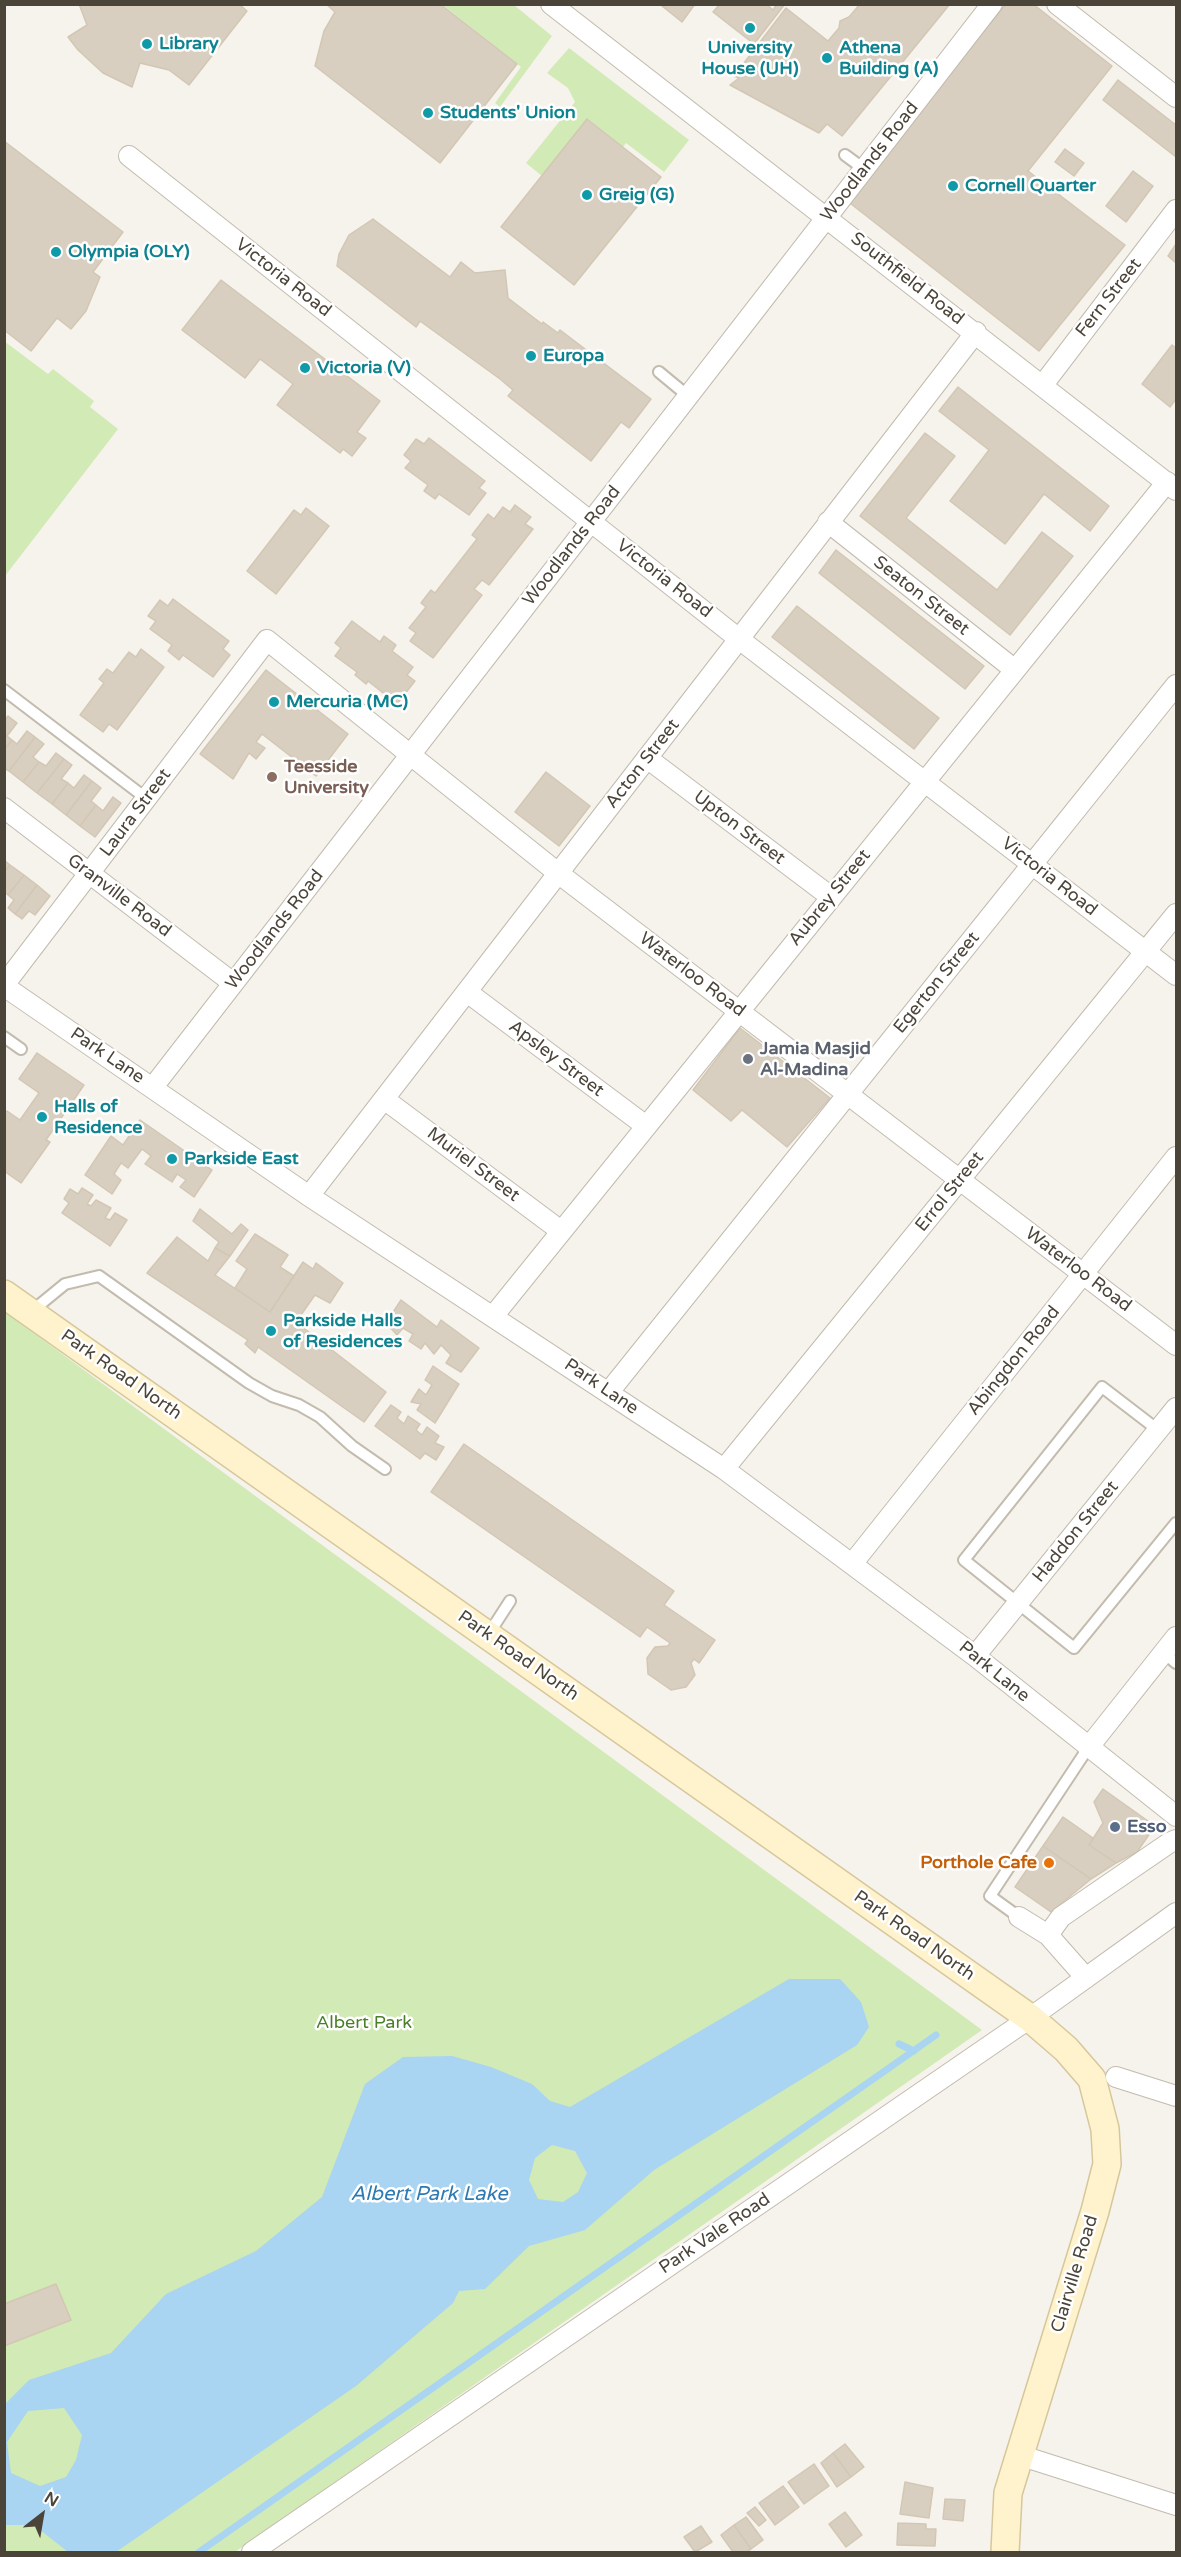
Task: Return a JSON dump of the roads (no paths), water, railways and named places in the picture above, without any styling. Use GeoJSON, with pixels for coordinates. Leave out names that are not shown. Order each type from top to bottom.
{"type":"FeatureCollection","features":[{"type":"Feature","properties":{"kind":"street","name":"Southfield Road"},"geometry":{"type":"LineString","coordinates":[[551,4],[1172,486]]}},
{"type":"Feature","properties":{"kind":"street","name":"Woodlands Road"},"geometry":{"type":"LineString","coordinates":[[153,1087],[992,4]]}},
{"type":"Feature","properties":{"kind":"street"},"geometry":{"type":"LineString","coordinates":[[1057,4],[1176,97]]}},
{"type":"Feature","properties":{"kind":"street","name":"Victoria Road"},"geometry":{"type":"LineString","coordinates":[[129,156],[739,639],[1176,975]]}},
{"type":"Feature","properties":{"kind":"street","name":"Fern Street"},"geometry":{"type":"LineString","coordinates":[[1042,386],[1176,210]]}},
{"type":"Feature","properties":{"kind":"street","name":"Acton Street"},"geometry":{"type":"LineString","coordinates":[[309,1196],[976,332]]}},
{"type":"Feature","properties":{"kind":"street","name":"Aubrey Street"},"geometry":{"type":"LineString","coordinates":[[494,1315],[1015,670],[1172,486]]}},
{"type":"Feature","properties":{"kind":"street","name":"Seaton Street"},"geometry":{"type":"LineString","coordinates":[[828,522],[1015,670]]}},
{"type":"Feature","properties":{"kind":"street","name":"Waterloo Road"},"geometry":{"type":"LineString","coordinates":[[267,639],[558,873],[1176,1346]]}},
{"type":"Feature","properties":{"kind":"street","name":"Laura Street"},"geometry":{"type":"LineString","coordinates":[[4,986],[267,639]]}},
{"type":"Feature","properties":{"kind":"street","name":"Egerton Street"},"geometry":{"type":"LineString","coordinates":[[608,1393],[1176,685]]}},
{"type":"Feature","properties":{"kind":"street","name":"Upton Street"},"geometry":{"type":"LineString","coordinates":[[647,758],[831,897]]}},
{"type":"Feature","properties":{"kind":"street","name":"Granville Road"},"geometry":{"type":"LineString","coordinates":[[4,808],[233,983]]}},
{"type":"Feature","properties":{"kind":"street","name":"Errol Street"},"geometry":{"type":"LineString","coordinates":[[724,1469],[1176,914]]}},
{"type":"Feature","properties":{"kind":"street","name":"Park Lane"},"geometry":{"type":"LineString","coordinates":[[4,986],[309,1196],[494,1315],[724,1469],[975,1656],[1176,1816]]}},
{"type":"Feature","properties":{"kind":"street","name":"Apsley Street"},"geometry":{"type":"LineString","coordinates":[[467,992],[646,1126]]}},
{"type":"Feature","properties":{"kind":"street","name":"Muriel Street"},"geometry":{"type":"LineString","coordinates":[[384,1099],[561,1231]]}},
{"type":"Feature","properties":{"kind":"street","name":"Abingdon Road"},"geometry":{"type":"LineString","coordinates":[[852,1564],[1176,1157]]}},
{"type":"Feature","properties":{"kind":"street","name":"Park Road North"},"geometry":{"type":"LineString","coordinates":[[4,1294],[1030,2018]]}},
{"type":"Feature","properties":{"kind":"street","name":"Haddon Street"},"geometry":{"type":"LineString","coordinates":[[975,1656],[1176,1408]]}},
{"type":"Feature","properties":{"kind":"street"},"geometry":{"type":"LineString","coordinates":[[1088,1748],[1170,1658],[1176,1637]]}},
{"type":"Feature","properties":{"kind":"street"},"geometry":{"type":"LineString","coordinates":[[1048,1935],[1061,1917],[1176,1840]]}},
{"type":"Feature","properties":{"kind":"street","name":"Park Vale Road"},"geometry":{"type":"LineString","coordinates":[[252,2553],[1030,2018],[1176,1913]]}},
{"type":"Feature","properties":{"kind":"street"},"geometry":{"type":"LineString","coordinates":[[1019,1917],[1048,1935],[1086,1978]]}},
{"type":"Feature","properties":{"kind":"street","name":"Clairville Road"},"geometry":{"type":"LineString","coordinates":[[1005,2553],[1008,2493],[1095,2211],[1107,2164],[1105,2129],[1092,2079],[1066,2049],[1030,2018]]}},
{"type":"Feature","properties":{"kind":"street"},"geometry":{"type":"LineString","coordinates":[[1116,2077],[1176,2096]]}},
{"type":"Feature","properties":{"kind":"street"},"geometry":{"type":"LineString","coordinates":[[1019,2455],[1176,2505]]}},
{"type":"Feature","properties":{"kind":"lane"},"geometry":{"type":"LineString","coordinates":[[845,155],[864,169]]}},
{"type":"Feature","properties":{"kind":"lane"},"geometry":{"type":"LineString","coordinates":[[659,372],[688,396]]}},
{"type":"Feature","properties":{"kind":"lane"},"geometry":{"type":"LineString","coordinates":[[4,690],[147,799]]}},
{"type":"Feature","properties":{"kind":"lane"},"geometry":{"type":"LineString","coordinates":[[4,1037],[21,1049]]}},
{"type":"Feature","properties":{"kind":"lane"},"geometry":{"type":"LineString","coordinates":[[32,1312],[65,1284],[99,1276],[249,1383],[320,1417],[352,1446],[385,1469]]}},
{"type":"Feature","properties":{"kind":"lane"},"geometry":{"type":"LineString","coordinates":[[1158,1430],[1102,1387],[964,1560],[1074,1648],[1176,1523]]}},
{"type":"Feature","properties":{"kind":"lane"},"geometry":{"type":"LineString","coordinates":[[488,1635],[510,1601]]}},
{"type":"Feature","properties":{"kind":"lane"},"geometry":{"type":"LineString","coordinates":[[1019,1917],[990,1896],[1088,1748]]}},
{"type":"Feature","properties":{"kind":"water","name":"Albert Park Lake"},"geometry":{"type":"Polygon","coordinates":[[[789,1979],[840,1979],[861,2002],[869,2027],[857,2045],[654,2170],[585,2230],[529,2246],[485,2289],[459,2291],[453,2303],[356,2386],[116,2552],[68,2552],[34,2525],[5,2525],[5,2404],[29,2380],[111,2353],[166,2294],[256,2251],[322,2197],[365,2084],[403,2057],[452,2056],[491,2067],[532,2084],[550,2101],[570,2107],[789,1979]],[[552,2145],[535,2158],[529,2180],[538,2199],[563,2202],[578,2192],[587,2173],[575,2151],[552,2145]],[[64,2408],[28,2411],[7,2442],[11,2473],[40,2486],[66,2477],[76,2460],[82,2435],[64,2408]]]}},
{"type":"Feature","properties":{"kind":"waterway"},"geometry":{"type":"LineString","coordinates":[[199,2552],[936,2035]]}},
{"type":"Feature","properties":{"kind":"waterway"},"geometry":{"type":"LineString","coordinates":[[899,2044],[914,2051]]}},
{"type":"Feature","properties":{"kind":"place","name":"University House (UH)"},"geometry":{"type":"Point","coordinates":[750,28]}},
{"type":"Feature","properties":{"kind":"place","name":"Library"},"geometry":{"type":"Point","coordinates":[147,44]}},
{"type":"Feature","properties":{"kind":"place","name":"Athena Building (A)"},"geometry":{"type":"Point","coordinates":[827,58]}},
{"type":"Feature","properties":{"kind":"place","name":"Students' Union"},"geometry":{"type":"Point","coordinates":[428,113]}},
{"type":"Feature","properties":{"kind":"place","name":"Cornell Quarter"},"geometry":{"type":"Point","coordinates":[953,186]}},
{"type":"Feature","properties":{"kind":"place","name":"Greig (G)"},"geometry":{"type":"Point","coordinates":[587,195]}},
{"type":"Feature","properties":{"kind":"place","name":"Olympia (OLY)"},"geometry":{"type":"Point","coordinates":[56,252]}},
{"type":"Feature","properties":{"kind":"place","name":"Europa"},"geometry":{"type":"Point","coordinates":[531,356]}},
{"type":"Feature","properties":{"kind":"place","name":"Victoria (V)"},"geometry":{"type":"Point","coordinates":[305,368]}},
{"type":"Feature","properties":{"kind":"place","name":"Mercuria (MC)"},"geometry":{"type":"Point","coordinates":[274,702]}},
{"type":"Feature","properties":{"kind":"place","name":"Teesside University"},"geometry":{"type":"Point","coordinates":[272,777]}},
{"type":"Feature","properties":{"kind":"place","name":"Jamia Masjid Al-Madina"},"geometry":{"type":"Point","coordinates":[748,1059]}},
{"type":"Feature","properties":{"kind":"place","name":"Halls of Residence"},"geometry":{"type":"Point","coordinates":[42,1117]}},
{"type":"Feature","properties":{"kind":"place","name":"Parkside East"},"geometry":{"type":"Point","coordinates":[172,1159]}},
{"type":"Feature","properties":{"kind":"place","name":"Parkside Halls of Residences"},"geometry":{"type":"Point","coordinates":[271,1331]}},
{"type":"Feature","properties":{"kind":"place","name":"Esso"},"geometry":{"type":"Point","coordinates":[1115,1827]}},
{"type":"Feature","properties":{"kind":"place","name":"Porthole Cafe"},"geometry":{"type":"Point","coordinates":[1049,1863]}},
{"type":"Feature","properties":{"kind":"park label","name":"Albert Park"},"geometry":{"type":"Point","coordinates":[364,2023]}}]}
